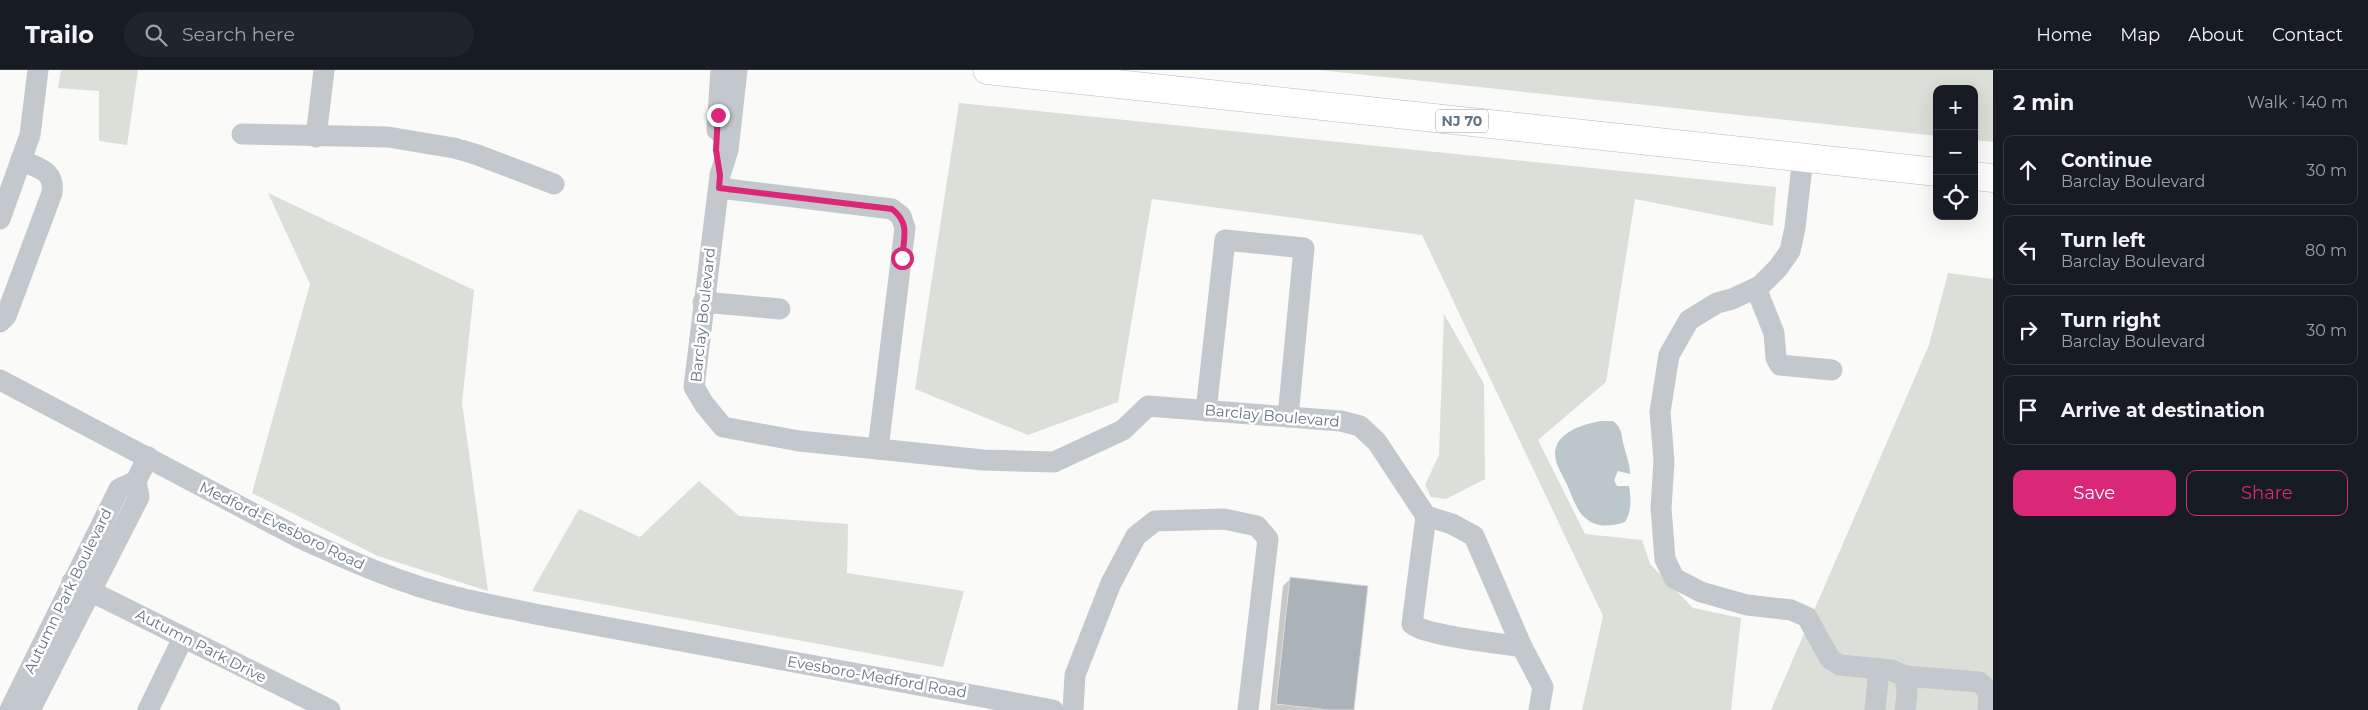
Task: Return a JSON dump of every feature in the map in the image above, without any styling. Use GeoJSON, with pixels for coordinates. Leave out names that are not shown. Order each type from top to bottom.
{"type":"FeatureCollection","features":[{"type":"Feature","properties":{"kind":"highway","name":"NJ 70"},"geometry":{"type":"LineString","coordinates":[[987,70],[1933,172]]}},
{"type":"Feature","properties":{"kind":"highway"},"geometry":{"type":"LineString","coordinates":[[1978,176],[1993,178]]}},
{"type":"Feature","properties":{"kind":"street"},"geometry":{"type":"LineString","coordinates":[[0,219],[30,135],[38,70]]}},
{"type":"Feature","properties":{"kind":"street"},"geometry":{"type":"LineString","coordinates":[[316,137],[324,70]]}},
{"type":"Feature","properties":{"kind":"street","name":"Barclay Boulevard"},"geometry":{"type":"LineString","coordinates":[[720,181],[716,150],[721,70]]}},
{"type":"Feature","properties":{"kind":"street","name":"Barclay Boulevard"},"geometry":{"type":"LineString","coordinates":[[737,70],[728,150],[720,181],[703,302],[694,387],[704,404],[723,427],[799,441],[983,460],[1054,462],[1123,430],[1148,406],[1341,421],[1360,426],[1376,442],[1426,516]]}},
{"type":"Feature","properties":{"kind":"street"},"geometry":{"type":"LineString","coordinates":[[242,134],[316,137],[382,136],[454,148],[554,184]]}},
{"type":"Feature","properties":{"kind":"street"},"geometry":{"type":"LineString","coordinates":[[1803,157],[1796,228],[1790,251],[1778,268],[1756,288],[1732,299],[1717,303],[1689,320],[1669,355],[1660,412],[1664,461],[1661,508],[1664,560],[1674,578],[1702,592],[1747,605],[1791,610],[1807,617],[1830,659],[1840,665],[1891,670],[1905,676],[1979,682],[1989,685],[1988,710]]}},
{"type":"Feature","properties":{"kind":"street"},"geometry":{"type":"LineString","coordinates":[[0,322],[6,316],[52,194],[53,182],[49,174],[21,160]]}},
{"type":"Feature","properties":{"kind":"street"},"geometry":{"type":"LineString","coordinates":[[720,181],[892,209],[901,216],[905,228],[878,449]]}},
{"type":"Feature","properties":{"kind":"street"},"geometry":{"type":"LineString","coordinates":[[1206,410],[1225,240],[1304,248],[1288,417]]}},
{"type":"Feature","properties":{"kind":"street"},"geometry":{"type":"LineString","coordinates":[[1756,288],[1774,333],[1776,358],[1780,365],[1832,370]]}},
{"type":"Feature","properties":{"kind":"street"},"geometry":{"type":"LineString","coordinates":[[703,302],[780,309]]}},
{"type":"Feature","properties":{"kind":"street","name":"Medford-Evesboro Road"},"geometry":{"type":"LineString","coordinates":[[0,380],[300,538],[346,559],[417,586],[456,597],[534,614],[701,645]]}},
{"type":"Feature","properties":{"kind":"street","name":"Autumn Park Boulevard"},"geometry":{"type":"LineString","coordinates":[[30,710],[81,586],[118,489],[136,481],[148,457]]}},
{"type":"Feature","properties":{"kind":"street"},"geometry":{"type":"LineString","coordinates":[[1522,647],[1416,628],[1412,624],[1426,516],[1452,524],[1474,536],[1522,647],[1543,687],[1539,710]]}},
{"type":"Feature","properties":{"kind":"street"},"geometry":{"type":"LineString","coordinates":[[1073,710],[1075,674],[1112,583],[1136,536],[1156,521],[1224,518],[1258,526],[1268,539],[1248,710]]}},
{"type":"Feature","properties":{"kind":"street","name":"Autumn Park Boulevard"},"geometry":{"type":"LineString","coordinates":[[10,710],[81,586]]}},
{"type":"Feature","properties":{"kind":"street","name":"Autumn Park Drive"},"geometry":{"type":"LineString","coordinates":[[81,586],[330,710]]}},
{"type":"Feature","properties":{"kind":"street"},"geometry":{"type":"LineString","coordinates":[[148,710],[183,638]]}},
{"type":"Feature","properties":{"kind":"street","name":"Evesboro-Medford Road"},"geometry":{"type":"LineString","coordinates":[[701,645],[1053,710]]}},
{"type":"Feature","properties":{"kind":"street"},"geometry":{"type":"LineString","coordinates":[[1875,710],[1879,669]]}},
{"type":"Feature","properties":{"kind":"street"},"geometry":{"type":"LineString","coordinates":[[1905,676],[1907,694],[1905,710]]}},
{"type":"Feature","properties":{"kind":"shaded area"},"geometry":{"type":"Polygon","coordinates":[[[61,70],[138,70],[127,145],[99,141],[99,91],[58,88],[61,70]]]}},
{"type":"Feature","properties":{"kind":"shaded area"},"geometry":{"type":"Polygon","coordinates":[[[1319,70],[1993,70],[1993,142],[1978,140],[1978,85],[1933,85],[1933,136],[1319,70]]]}},
{"type":"Feature","properties":{"kind":"shaded area"},"geometry":{"type":"Polygon","coordinates":[[[959,103],[1776,187],[1773,226],[1635,199],[1606,382],[1538,440],[1585,534],[1642,540],[1650,564],[1693,608],[1741,618],[1731,710],[1582,710],[1603,616],[1422,235],[1152,199],[1118,402],[1028,435],[915,389],[959,103]]]}},
{"type":"Feature","properties":{"kind":"shaded area"},"geometry":{"type":"Polygon","coordinates":[[[268,193],[474,290],[462,403],[488,591],[378,556],[252,493],[310,284],[268,193]]]}},
{"type":"Feature","properties":{"kind":"shaded area"},"geometry":{"type":"Polygon","coordinates":[[[1948,273],[1993,279],[1993,710],[1771,710],[1929,345],[1948,273]]]}},
{"type":"Feature","properties":{"kind":"shaded area"},"geometry":{"type":"Polygon","coordinates":[[[1444,314],[1484,384],[1485,479],[1446,499],[1431,497],[1425,485],[1439,455],[1444,314]]]}},
{"type":"Feature","properties":{"kind":"shaded area"},"geometry":{"type":"Polygon","coordinates":[[[1601,421],[1613,421],[1619,427],[1630,470],[1630,474],[1618,471],[1614,480],[1617,486],[1629,486],[1629,513],[1625,522],[1611,525],[1592,523],[1584,517],[1576,505],[1555,458],[1556,446],[1565,435],[1579,427],[1601,421]]]}},
{"type":"Feature","properties":{"kind":"shaded area"},"geometry":{"type":"Polygon","coordinates":[[[699,481],[739,516],[848,524],[847,573],[964,591],[943,667],[532,591],[579,509],[640,537],[699,481]]]}},
{"type":"Feature","properties":{"kind":"building"},"geometry":{"type":"Polygon","coordinates":[[[1290,577],[1368,586],[1354,710],[1328,710],[1276,704],[1290,577]]]}},
{"type":"Feature","properties":{"kind":"route"},"geometry":{"type":"LineString","coordinates":[[718,115],[716,150],[720,175],[719,188],[892,209],[901,216],[905,228],[902,258]]}}]}
